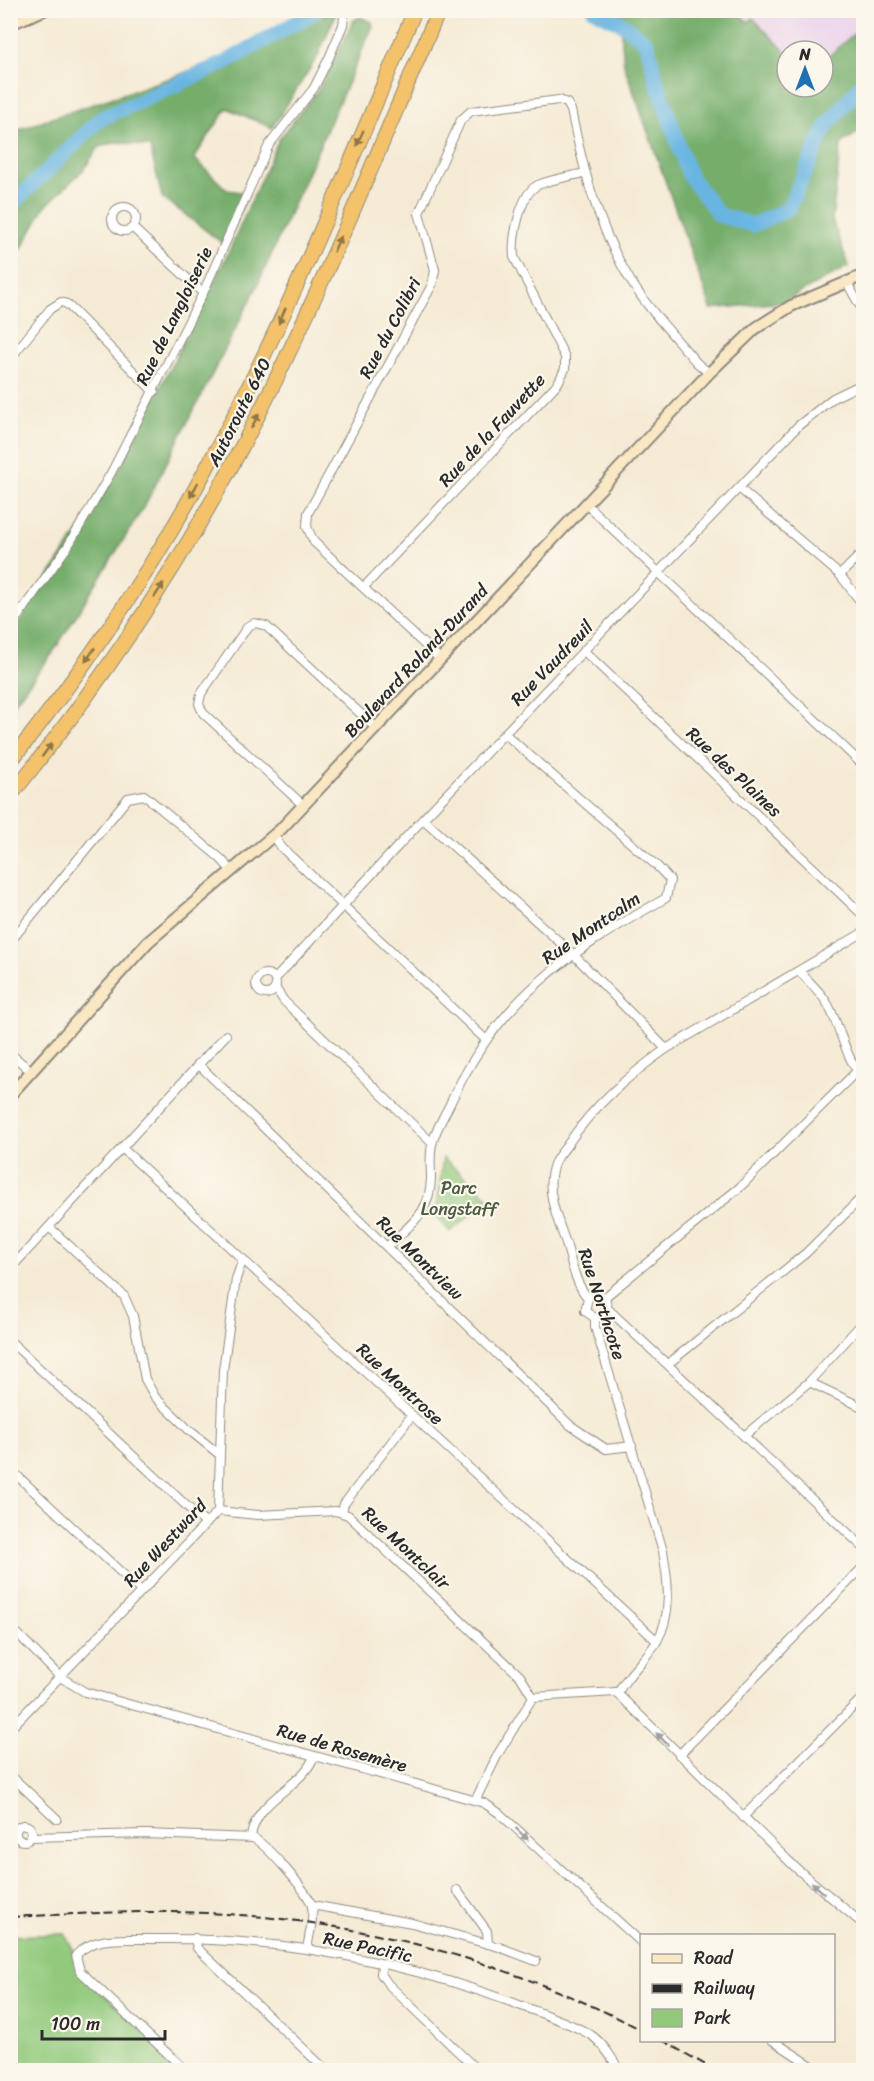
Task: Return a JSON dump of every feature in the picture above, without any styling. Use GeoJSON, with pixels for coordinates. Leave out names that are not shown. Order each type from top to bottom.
{"type":"FeatureCollection","features":[{"type":"Feature","properties":{"kind":"highway","name":"Autoroute 640"},"geometry":{"type":"LineString","coordinates":[[10,762],[121,610],[168,535],[217,448],[282,315],[415,10]]}},
{"type":"Feature","properties":{"kind":"highway","name":"Autoroute 640"},"geometry":{"type":"LineString","coordinates":[[10,796],[113,659],[174,566],[229,472],[305,317],[439,10]]}},
{"type":"Feature","properties":{"kind":"street"},"geometry":{"type":"LineString","coordinates":[[10,24],[44,10]]}},
{"type":"Feature","properties":{"kind":"street","name":"Rue de Langloiserie"},"geometry":{"type":"LineString","coordinates":[[10,627],[73,537],[154,393],[203,293],[269,145],[314,88],[343,25],[345,10]]}},
{"type":"Feature","properties":{"kind":"street","name":"Rue du Colibri"},"geometry":{"type":"LineString","coordinates":[[440,659],[314,542],[307,527],[308,513],[432,285],[435,270],[419,213],[461,120],[478,109],[559,100],[567,103],[571,110],[584,173],[598,214],[630,279],[697,363],[709,373]]}},
{"type":"Feature","properties":{"kind":"street","name":"Rue de la Fauvette"},"geometry":{"type":"LineString","coordinates":[[364,587],[558,383],[565,369],[565,357],[514,257],[512,240],[528,193],[537,185],[584,173]]}},
{"type":"Feature","properties":{"kind":"street"},"geometry":{"type":"LineString","coordinates":[[133,228],[203,293]]}},
{"type":"Feature","properties":{"kind":"street","name":"Boulevard Roland-Durand"},"geometry":{"type":"LineString","coordinates":[[10,1095],[148,942],[274,836],[709,373],[756,328],[791,306],[864,275]]}},
{"type":"Feature","properties":{"kind":"street"},"geometry":{"type":"LineString","coordinates":[[846,281],[864,313]]}},
{"type":"Feature","properties":{"kind":"street"},"geometry":{"type":"LineString","coordinates":[[10,359],[50,309],[61,302],[67,304],[154,393]]}},
{"type":"Feature","properties":{"kind":"street","name":"Rue Vaudreuil"},"geometry":{"type":"LineString","coordinates":[[275,979],[423,819],[798,426],[833,398],[864,383]]}},
{"type":"Feature","properties":{"kind":"street"},"geometry":{"type":"LineString","coordinates":[[740,488],[840,575],[864,606]]}},
{"type":"Feature","properties":{"kind":"street"},"geometry":{"type":"LineString","coordinates":[[586,504],[660,571],[864,766]]}},
{"type":"Feature","properties":{"kind":"street"},"geometry":{"type":"LineString","coordinates":[[840,575],[864,551]]}},
{"type":"Feature","properties":{"kind":"street"},"geometry":{"type":"LineString","coordinates":[[10,607],[21,612]]}},
{"type":"Feature","properties":{"kind":"street"},"geometry":{"type":"LineString","coordinates":[[303,805],[203,713],[199,704],[201,694],[248,626],[255,623],[266,626],[376,728]]}},
{"type":"Feature","properties":{"kind":"street","name":"Rue des Plaines"},"geometry":{"type":"LineString","coordinates":[[584,651],[864,916]]}},
{"type":"Feature","properties":{"kind":"street","name":"Rue Montcalm"},"geometry":{"type":"LineString","coordinates":[[387,1247],[425,1210],[431,1196],[432,1143],[462,1076],[485,1039],[521,997],[573,954],[666,898],[670,880],[505,734]]}},
{"type":"Feature","properties":{"kind":"street"},"geometry":{"type":"LineString","coordinates":[[10,942],[128,798],[134,796],[144,795],[220,858],[232,871]]}},
{"type":"Feature","properties":{"kind":"street"},"geometry":{"type":"LineString","coordinates":[[423,819],[573,954],[666,1049]]}},
{"type":"Feature","properties":{"kind":"street"},"geometry":{"type":"LineString","coordinates":[[274,836],[282,848],[345,904],[485,1039]]}},
{"type":"Feature","properties":{"kind":"street","name":"Rue Northcote"},"geometry":{"type":"LineString","coordinates":[[618,1694],[657,1641],[664,1621],[669,1585],[663,1551],[595,1328],[595,1318],[585,1311],[588,1298],[582,1292],[555,1212],[551,1185],[553,1166],[592,1110],[636,1071],[666,1049],[746,999],[864,932]]}},
{"type":"Feature","properties":{"kind":"street"},"geometry":{"type":"LineString","coordinates":[[799,970],[826,1000],[856,1072],[864,1078]]}},
{"type":"Feature","properties":{"kind":"street"},"geometry":{"type":"LineString","coordinates":[[276,989],[264,994],[256,987],[257,980],[263,974],[275,979],[276,989],[284,1001],[432,1143]]}},
{"type":"Feature","properties":{"kind":"street"},"geometry":{"type":"LineString","coordinates":[[10,1269],[226,1035]]}},
{"type":"Feature","properties":{"kind":"street"},"geometry":{"type":"LineString","coordinates":[[10,1053],[32,1072]]}},
{"type":"Feature","properties":{"kind":"street","name":"Rue Montview"},"geometry":{"type":"LineString","coordinates":[[198,1064],[578,1432],[606,1449],[632,1446]]}},
{"type":"Feature","properties":{"kind":"street"},"geometry":{"type":"LineString","coordinates":[[604,1297],[739,1188],[856,1072]]}},
{"type":"Feature","properties":{"kind":"street","name":"Rue Montrose"},"geometry":{"type":"LineString","coordinates":[[122,1148],[657,1641]]}},
{"type":"Feature","properties":{"kind":"street"},"geometry":{"type":"LineString","coordinates":[[668,1364],[806,1253],[864,1195]]}},
{"type":"Feature","properties":{"kind":"street"},"geometry":{"type":"LineString","coordinates":[[49,1227],[124,1296],[133,1316],[146,1379],[155,1397],[219,1455]]}},
{"type":"Feature","properties":{"kind":"street","name":"Rue Westward"},"geometry":{"type":"LineString","coordinates":[[10,1730],[218,1511],[223,1370],[236,1279],[243,1259]]}},
{"type":"Feature","properties":{"kind":"street"},"geometry":{"type":"LineString","coordinates":[[588,1298],[592,1294],[604,1297]]}},
{"type":"Feature","properties":{"kind":"street"},"geometry":{"type":"LineString","coordinates":[[604,1297],[608,1309],[864,1548]]}},
{"type":"Feature","properties":{"kind":"street"},"geometry":{"type":"LineString","coordinates":[[595,1318],[603,1316],[608,1309]]}},
{"type":"Feature","properties":{"kind":"street"},"geometry":{"type":"LineString","coordinates":[[744,1437],[808,1382],[864,1321]]}},
{"type":"Feature","properties":{"kind":"street"},"geometry":{"type":"LineString","coordinates":[[10,1341],[206,1524]]}},
{"type":"Feature","properties":{"kind":"street"},"geometry":{"type":"LineString","coordinates":[[808,1382],[864,1408]]}},
{"type":"Feature","properties":{"kind":"street"},"geometry":{"type":"LineString","coordinates":[[342,1512],[344,1504],[412,1415]]}},
{"type":"Feature","properties":{"kind":"street"},"geometry":{"type":"LineString","coordinates":[[10,1469],[141,1591]]}},
{"type":"Feature","properties":{"kind":"street","name":"Rue Montclair"},"geometry":{"type":"LineString","coordinates":[[218,1511],[258,1515],[342,1512],[351,1517],[520,1676],[533,1697]]}},
{"type":"Feature","properties":{"kind":"street"},"geometry":{"type":"LineString","coordinates":[[679,1755],[864,1566]]}},
{"type":"Feature","properties":{"kind":"street","name":"Rue de Rosemère"},"geometry":{"type":"LineString","coordinates":[[10,1626],[60,1677],[85,1692],[476,1800],[499,1813],[640,1941]]}},
{"type":"Feature","properties":{"kind":"street"},"geometry":{"type":"LineString","coordinates":[[476,1800],[492,1764],[533,1697],[609,1691],[618,1694],[807,1878],[864,1925]]}},
{"type":"Feature","properties":{"kind":"street"},"geometry":{"type":"LineString","coordinates":[[743,1817],[864,1696]]}},
{"type":"Feature","properties":{"kind":"street"},"geometry":{"type":"LineString","coordinates":[[251,1837],[254,1824],[262,1812],[280,1792],[311,1766],[315,1756]]}},
{"type":"Feature","properties":{"kind":"street"},"geometry":{"type":"LineString","coordinates":[[10,1775],[57,1819]]}},
{"type":"Feature","properties":{"kind":"street"},"geometry":{"type":"LineString","coordinates":[[30,1837],[146,1834],[251,1837],[259,1841],[303,1891],[312,1905],[307,1949]]}},
{"type":"Feature","properties":{"kind":"street"},"geometry":{"type":"LineString","coordinates":[[457,1890],[486,1931],[488,1944]]}},
{"type":"Feature","properties":{"kind":"street"},"geometry":{"type":"LineString","coordinates":[[312,1905],[387,1917],[488,1944],[536,1961]]}},
{"type":"Feature","properties":{"kind":"street"},"geometry":{"type":"LineString","coordinates":[[195,1938],[197,1948],[326,2070]]}},
{"type":"Feature","properties":{"kind":"street","name":"Rue Pacific"},"geometry":{"type":"LineString","coordinates":[[185,2070],[80,1971],[76,1955],[84,1947],[99,1941],[195,1938],[307,1949],[382,1965],[484,1993],[579,2029],[598,2042],[619,2070]]}},
{"type":"Feature","properties":{"kind":"street"},"geometry":{"type":"LineString","coordinates":[[382,1965],[381,1974],[388,1984],[477,2070]]}},
{"type":"Feature","properties":{"kind":"street"},"geometry":{"type":"LineString","coordinates":[[775,2042],[819,2070]]}},
{"type":"Feature","properties":{"kind":"shaded area"},"geometry":{"type":"Polygon","coordinates":[[[736,11],[863,11],[863,26],[835,50],[835,39],[775,41],[753,18],[748,23],[736,11]]]}},
{"type":"Feature","properties":{"kind":"green space"},"geometry":{"type":"Polygon","coordinates":[[[337,11],[318,56],[272,128],[227,108],[194,158],[227,190],[248,193],[225,245],[162,197],[150,147],[118,142],[99,147],[84,169],[44,208],[11,268],[11,132],[179,75],[337,11]]]}},
{"type":"Feature","properties":{"kind":"green space"},"geometry":{"type":"Polygon","coordinates":[[[619,11],[736,11],[748,22],[753,18],[775,41],[775,99],[835,99],[835,50],[863,26],[863,129],[841,144],[832,220],[849,266],[783,302],[711,309],[624,65],[619,11]]]}},
{"type":"Feature","properties":{"kind":"green space"},"geometry":{"type":"Polygon","coordinates":[[[360,17],[372,22],[373,26],[255,291],[144,507],[52,654],[11,707],[11,634],[117,473],[230,249],[279,139],[318,90],[354,20],[360,17]]]}},
{"type":"Feature","properties":{"kind":"green space","name":"Parc Longstaff"},"geometry":{"type":"Polygon","coordinates":[[[443,1158],[490,1199],[450,1232],[436,1216],[443,1158]]]}},
{"type":"Feature","properties":{"kind":"green space"},"geometry":{"type":"Polygon","coordinates":[[[65,1934],[76,1955],[80,1971],[185,2070],[11,2070],[10,1936],[65,1934]]]}},
{"type":"Feature","properties":{"kind":"waterway"},"geometry":{"type":"LineString","coordinates":[[10,199],[16,201],[100,119],[224,63],[318,10]]}},
{"type":"Feature","properties":{"kind":"waterway"},"geometry":{"type":"LineString","coordinates":[[594,10],[623,24],[647,43],[656,79],[689,175],[719,215],[753,225],[788,209],[826,127],[864,81]]}},
{"type":"Feature","properties":{"kind":"railway"},"geometry":{"type":"LineString","coordinates":[[10,1917],[182,1912],[263,1917],[319,1924],[375,1934],[485,1964],[591,2005],[640,2029]]}},
{"type":"Feature","properties":{"kind":"railway"},"geometry":{"type":"LineString","coordinates":[[665,2042],[714,2070]]}}]}
